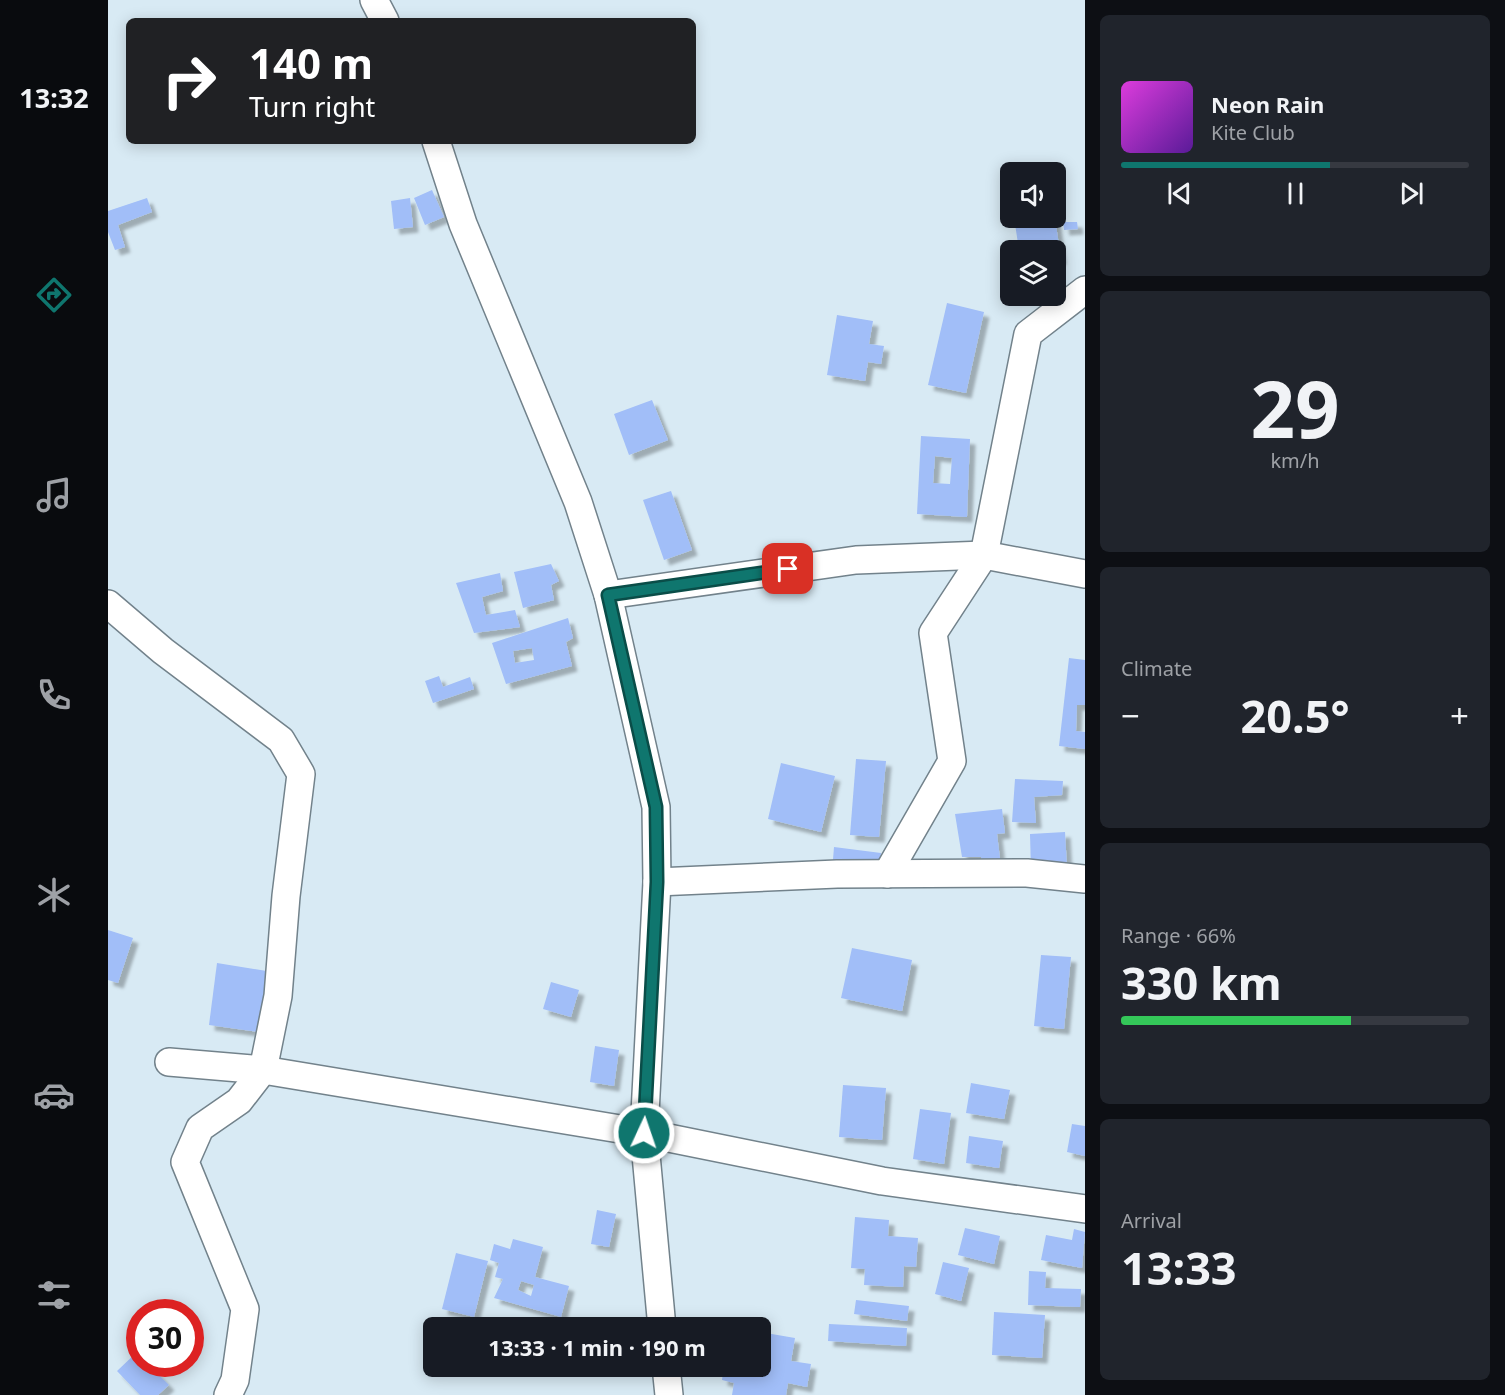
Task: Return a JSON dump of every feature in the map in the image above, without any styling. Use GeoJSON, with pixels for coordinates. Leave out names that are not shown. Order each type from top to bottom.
{"type":"FeatureCollection","features":[{"type":"Feature","properties":{"kind":"street"},"geometry":{"type":"LineString","coordinates":[[374,0],[383,18]]}},
{"type":"Feature","properties":{"kind":"street"},"geometry":{"type":"LineString","coordinates":[[437,144],[463,224],[578,502],[608,595],[656,807],[657,882],[644,1133],[661,1317]]}},
{"type":"Feature","properties":{"kind":"street"},"geometry":{"type":"LineString","coordinates":[[887,874],[952,761],[933,633],[984,555],[1028,334],[1085,290]]}},
{"type":"Feature","properties":{"kind":"street"},"geometry":{"type":"LineString","coordinates":[[608,595],[856,560],[984,555],[1085,574]]}},
{"type":"Feature","properties":{"kind":"street"},"geometry":{"type":"LineString","coordinates":[[108,604],[163,651],[281,740],[301,774],[285,896],[278,996],[263,1070],[239,1101],[200,1128],[185,1162],[245,1310],[235,1380],[228,1395]]}},
{"type":"Feature","properties":{"kind":"street"},"geometry":{"type":"LineString","coordinates":[[657,882],[887,874],[1027,873],[1085,879]]}},
{"type":"Feature","properties":{"kind":"street"},"geometry":{"type":"LineString","coordinates":[[169,1062],[263,1070],[644,1133],[882,1181],[1085,1209]]}},
{"type":"Feature","properties":{"kind":"street"},"geometry":{"type":"LineString","coordinates":[[667,1377],[669,1395]]}},
{"type":"Feature","properties":{"kind":"building"},"geometry":{"type":"Polygon","coordinates":[[[432,190],[444,217],[425,225],[414,198],[432,190]]]}},
{"type":"Feature","properties":{"kind":"building"},"geometry":{"type":"Polygon","coordinates":[[[147,198],[152,212],[118,225],[125,247],[115,250],[108,232],[108,211],[147,198]]]}},
{"type":"Feature","properties":{"kind":"building"},"geometry":{"type":"Polygon","coordinates":[[[410,198],[413,227],[394,229],[391,201],[410,198]]]}},
{"type":"Feature","properties":{"kind":"building"},"geometry":{"type":"Polygon","coordinates":[[[1066,222],[1077,222],[1078,229],[1064,230],[1066,222]]]}},
{"type":"Feature","properties":{"kind":"building"},"geometry":{"type":"Polygon","coordinates":[[[1016,228],[1056,228],[1058,240],[1017,240],[1016,228]]]}},
{"type":"Feature","properties":{"kind":"building"},"geometry":{"type":"Polygon","coordinates":[[[947,303],[984,312],[966,393],[928,385],[947,303]]]}},
{"type":"Feature","properties":{"kind":"building"},"geometry":{"type":"Polygon","coordinates":[[[837,315],[873,321],[869,344],[884,346],[881,364],[868,362],[865,381],[827,375],[837,315]]]}},
{"type":"Feature","properties":{"kind":"building"},"geometry":{"type":"Polygon","coordinates":[[[652,400],[668,440],[629,455],[614,414],[652,400]]]}},
{"type":"Feature","properties":{"kind":"building"},"geometry":{"type":"Polygon","coordinates":[[[921,436],[970,439],[967,517],[917,514],[921,436]],[[935,456],[933,483],[950,484],[952,458],[935,456]]]}},
{"type":"Feature","properties":{"kind":"building"},"geometry":{"type":"Polygon","coordinates":[[[671,491],[692,550],[664,560],[643,500],[671,491]]]}},
{"type":"Feature","properties":{"kind":"building"},"geometry":{"type":"Polygon","coordinates":[[[551,564],[559,581],[551,585],[554,600],[523,608],[514,572],[551,564]]]}},
{"type":"Feature","properties":{"kind":"building"},"geometry":{"type":"Polygon","coordinates":[[[500,573],[503,591],[482,597],[486,615],[515,610],[520,627],[474,633],[456,583],[500,573]]]}},
{"type":"Feature","properties":{"kind":"building"},"geometry":{"type":"Polygon","coordinates":[[[568,618],[573,638],[566,642],[572,666],[506,684],[492,643],[568,618]],[[532,648],[513,651],[515,663],[534,660],[532,648]]]}},
{"type":"Feature","properties":{"kind":"building"},"geometry":{"type":"Polygon","coordinates":[[[1069,658],[1085,660],[1085,705],[1077,705],[1076,731],[1085,732],[1085,749],[1059,746],[1069,658]]]}},
{"type":"Feature","properties":{"kind":"building"},"geometry":{"type":"Polygon","coordinates":[[[439,676],[443,687],[470,677],[474,689],[433,703],[425,681],[439,676]]]}},
{"type":"Feature","properties":{"kind":"building"},"geometry":{"type":"Polygon","coordinates":[[[856,759],[886,761],[879,837],[850,835],[856,759]]]}},
{"type":"Feature","properties":{"kind":"building"},"geometry":{"type":"Polygon","coordinates":[[[781,763],[835,776],[821,832],[768,819],[781,763]]]}},
{"type":"Feature","properties":{"kind":"building"},"geometry":{"type":"Polygon","coordinates":[[[1015,779],[1063,781],[1062,795],[1034,797],[1036,823],[1012,822],[1015,779]]]}},
{"type":"Feature","properties":{"kind":"building"},"geometry":{"type":"Polygon","coordinates":[[[1002,809],[1005,833],[997,834],[1002,875],[986,877],[981,857],[962,857],[955,814],[1002,809]]]}},
{"type":"Feature","properties":{"kind":"building"},"geometry":{"type":"Polygon","coordinates":[[[1065,832],[1067,868],[1031,870],[1030,834],[1065,832]]]}},
{"type":"Feature","properties":{"kind":"building"},"geometry":{"type":"Polygon","coordinates":[[[834,847],[881,853],[878,877],[832,872],[834,847]]]}},
{"type":"Feature","properties":{"kind":"building"},"geometry":{"type":"Polygon","coordinates":[[[108,930],[133,938],[118,983],[108,980],[108,930]]]}},
{"type":"Feature","properties":{"kind":"building"},"geometry":{"type":"Polygon","coordinates":[[[852,948],[912,960],[902,1011],[841,998],[852,948]]]}},
{"type":"Feature","properties":{"kind":"building"},"geometry":{"type":"Polygon","coordinates":[[[1041,955],[1071,957],[1064,1029],[1034,1026],[1041,955]]]}},
{"type":"Feature","properties":{"kind":"building"},"geometry":{"type":"Polygon","coordinates":[[[217,963],[273,972],[265,1033],[209,1025],[217,963]]]}},
{"type":"Feature","properties":{"kind":"building"},"geometry":{"type":"Polygon","coordinates":[[[551,982],[579,990],[571,1017],[543,1009],[551,982]]]}},
{"type":"Feature","properties":{"kind":"building"},"geometry":{"type":"Polygon","coordinates":[[[595,1046],[619,1050],[614,1086],[590,1082],[595,1046]]]}},
{"type":"Feature","properties":{"kind":"building"},"geometry":{"type":"Polygon","coordinates":[[[971,1083],[1010,1090],[1004,1119],[966,1113],[971,1083]]]}},
{"type":"Feature","properties":{"kind":"building"},"geometry":{"type":"Polygon","coordinates":[[[843,1085],[886,1088],[882,1140],[839,1137],[843,1085]]]}},
{"type":"Feature","properties":{"kind":"building"},"geometry":{"type":"Polygon","coordinates":[[[920,1109],[951,1113],[944,1164],[913,1159],[920,1109]]]}},
{"type":"Feature","properties":{"kind":"building"},"geometry":{"type":"Polygon","coordinates":[[[1072,1124],[1085,1126],[1085,1156],[1067,1152],[1072,1124]]]}},
{"type":"Feature","properties":{"kind":"building"},"geometry":{"type":"Polygon","coordinates":[[[969,1136],[1003,1141],[999,1168],[966,1163],[969,1136]]]}},
{"type":"Feature","properties":{"kind":"building"},"geometry":{"type":"Polygon","coordinates":[[[597,1210],[616,1214],[609,1247],[591,1244],[597,1210]]]}},
{"type":"Feature","properties":{"kind":"building"},"geometry":{"type":"Polygon","coordinates":[[[855,1217],[889,1220],[888,1236],[918,1238],[916,1267],[904,1266],[903,1287],[864,1285],[865,1269],[851,1268],[855,1217]]]}},
{"type":"Feature","properties":{"kind":"building"},"geometry":{"type":"Polygon","coordinates":[[[965,1228],[1000,1236],[994,1264],[958,1255],[965,1228]]]}},
{"type":"Feature","properties":{"kind":"building"},"geometry":{"type":"Polygon","coordinates":[[[1074,1229],[1085,1232],[1082,1268],[1041,1260],[1046,1235],[1072,1240],[1074,1229]]]}},
{"type":"Feature","properties":{"kind":"building"},"geometry":{"type":"Polygon","coordinates":[[[513,1239],[543,1247],[535,1277],[569,1286],[561,1317],[494,1298],[503,1279],[495,1277],[499,1263],[490,1260],[494,1244],[510,1249],[513,1239]],[[521,1281],[518,1290],[531,1296],[534,1285],[521,1281]]]}},
{"type":"Feature","properties":{"kind":"building"},"geometry":{"type":"Polygon","coordinates":[[[456,1253],[488,1261],[474,1317],[442,1309],[456,1253]]]}},
{"type":"Feature","properties":{"kind":"building"},"geometry":{"type":"Polygon","coordinates":[[[943,1262],[969,1268],[961,1301],[935,1294],[943,1262]]]}},
{"type":"Feature","properties":{"kind":"building"},"geometry":{"type":"Polygon","coordinates":[[[1029,1271],[1046,1272],[1045,1288],[1081,1289],[1080,1307],[1028,1305],[1029,1271]]]}},
{"type":"Feature","properties":{"kind":"building"},"geometry":{"type":"Polygon","coordinates":[[[856,1300],[909,1306],[907,1321],[854,1314],[856,1300]]]}},
{"type":"Feature","properties":{"kind":"building"},"geometry":{"type":"Polygon","coordinates":[[[994,1312],[1045,1315],[1042,1358],[992,1355],[994,1312]]]}},
{"type":"Feature","properties":{"kind":"building"},"geometry":{"type":"Polygon","coordinates":[[[829,1324],[907,1328],[906,1346],[828,1341],[829,1324]]]}},
{"type":"Feature","properties":{"kind":"building"},"geometry":{"type":"Polygon","coordinates":[[[771,1334],[795,1338],[791,1361],[811,1364],[807,1387],[788,1383],[786,1395],[732,1395],[734,1383],[722,1380],[722,1377],[771,1377],[771,1334]]]}},
{"type":"Feature","properties":{"kind":"building"},"geometry":{"type":"Polygon","coordinates":[[[126,1362],[126,1377],[161,1377],[169,1385],[158,1395],[140,1395],[117,1371],[126,1362]]]}},
{"type":"Feature","properties":{"kind":"route"},"geometry":{"type":"LineString","coordinates":[[644,1133],[657,882],[656,807],[608,595],[788,569]]}}]}
